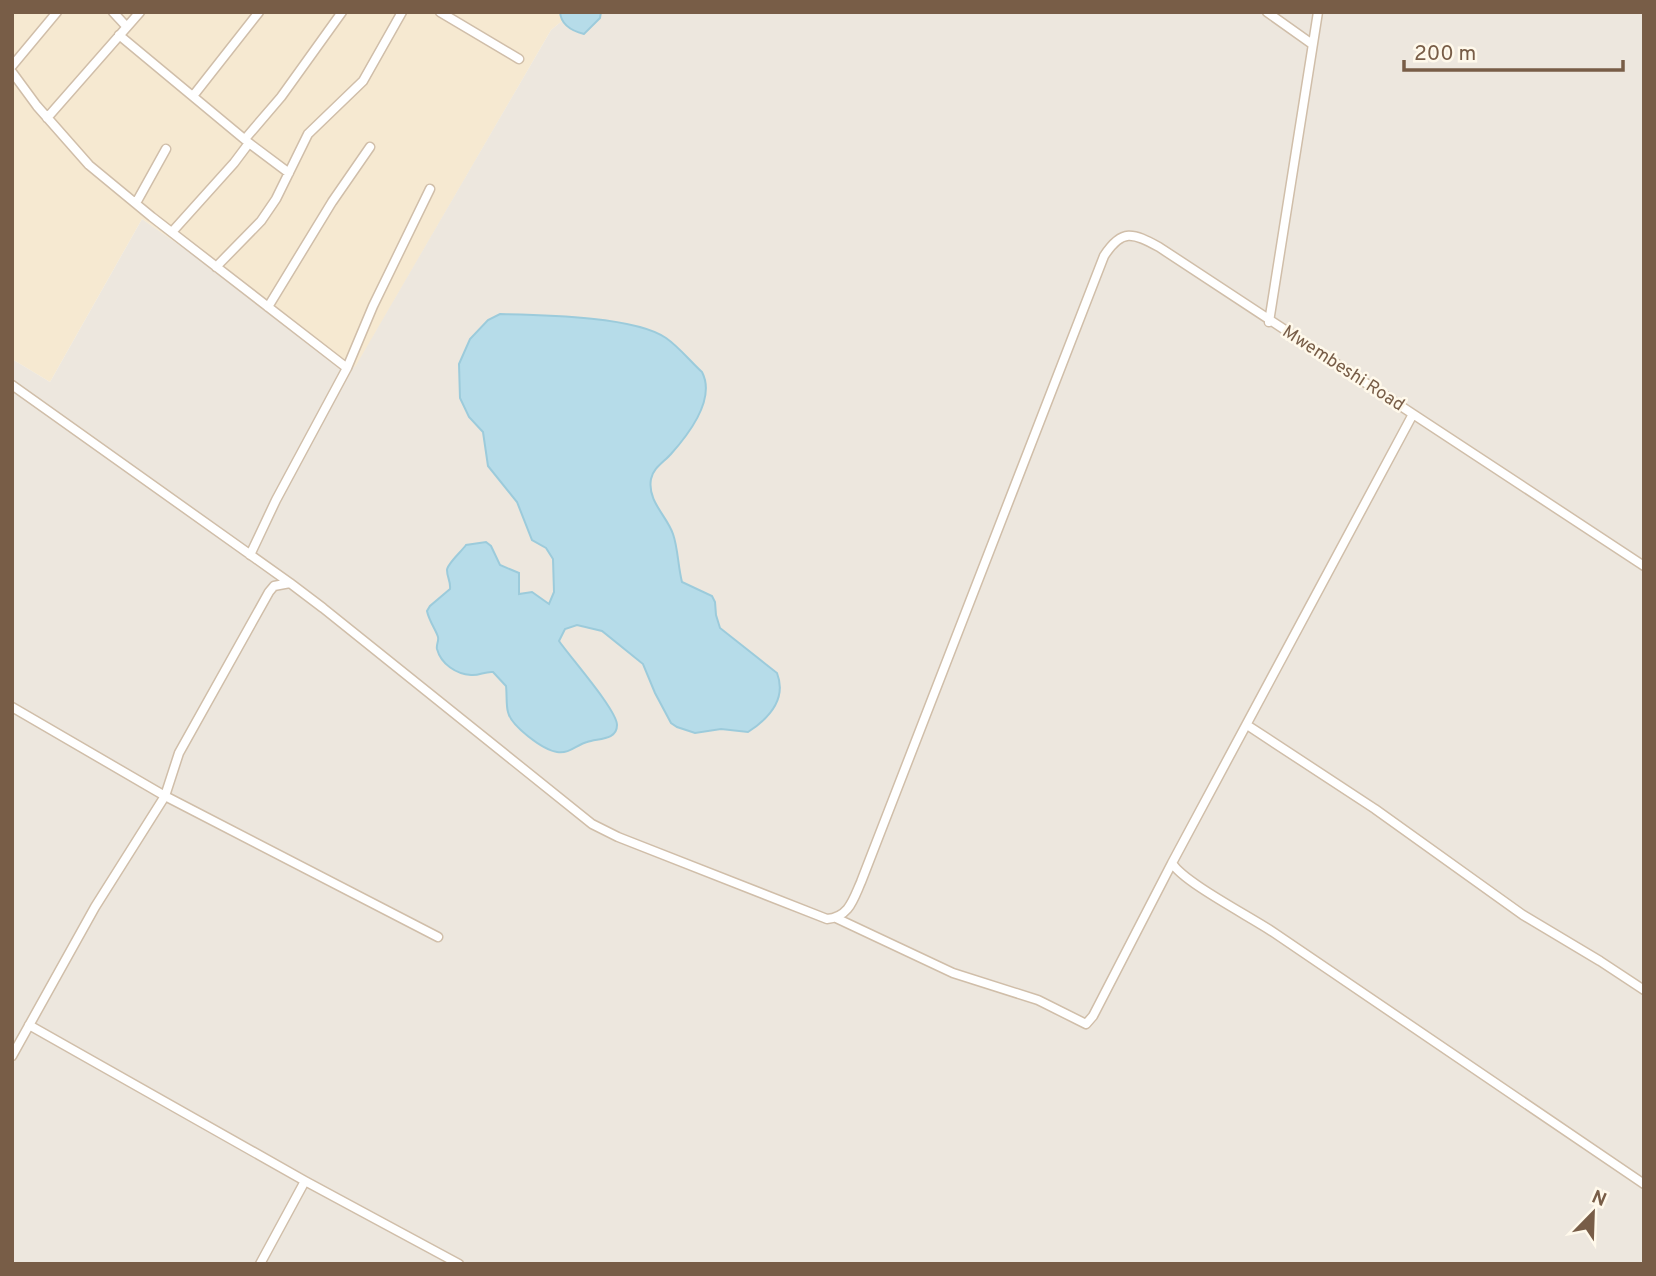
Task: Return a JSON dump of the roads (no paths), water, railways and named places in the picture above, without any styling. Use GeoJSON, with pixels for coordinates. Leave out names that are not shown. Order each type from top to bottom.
{"type":"FeatureCollection","features":[{"type":"Feature","properties":{"kind":"street"},"geometry":{"type":"LineString","coordinates":[[12,66],[57,12]]}},
{"type":"Feature","properties":{"kind":"street"},"geometry":{"type":"LineString","coordinates":[[113,12],[126,26]]}},
{"type":"Feature","properties":{"kind":"street"},"geometry":{"type":"LineString","coordinates":[[47,118],[140,12]]}},
{"type":"Feature","properties":{"kind":"street"},"geometry":{"type":"LineString","coordinates":[[193,96],[258,12]]}},
{"type":"Feature","properties":{"kind":"street"},"geometry":{"type":"LineString","coordinates":[[172,232],[234,163],[247,141],[342,12]]}},
{"type":"Feature","properties":{"kind":"street"},"geometry":{"type":"LineString","coordinates":[[216,267],[261,221],[276,199],[308,134],[363,81],[402,12]]}},
{"type":"Feature","properties":{"kind":"street"},"geometry":{"type":"LineString","coordinates":[[440,12],[519,60]]}},
{"type":"Feature","properties":{"kind":"street"},"geometry":{"type":"LineString","coordinates":[[1267,12],[1312,44]]}},
{"type":"Feature","properties":{"kind":"street","name":"Mwembeshi Road"},"geometry":{"type":"LineString","coordinates":[[1318,12],[1269,322],[1644,566]]}},
{"type":"Feature","properties":{"kind":"street"},"geometry":{"type":"LineString","coordinates":[[119,34],[289,173]]}},
{"type":"Feature","properties":{"kind":"street"},"geometry":{"type":"LineString","coordinates":[[12,72],[47,118],[89,165],[347,368]]}},
{"type":"Feature","properties":{"kind":"street"},"geometry":{"type":"LineString","coordinates":[[268,307],[332,202],[370,147]]}},
{"type":"Feature","properties":{"kind":"street"},"geometry":{"type":"LineString","coordinates":[[136,203],[166,149]]}},
{"type":"Feature","properties":{"kind":"street"},"geometry":{"type":"LineString","coordinates":[[250,555],[276,500],[347,368],[373,306],[429,190]]}},
{"type":"Feature","properties":{"kind":"street"},"geometry":{"type":"LineString","coordinates":[[12,385],[290,583],[592,824],[729,882],[827,919],[836,918],[848,911],[861,882],[1104,256],[1111,244],[1128,235],[1140,237],[1159,247],[1269,322]]}},
{"type":"Feature","properties":{"kind":"street"},"geometry":{"type":"LineString","coordinates":[[836,918],[953,974],[1038,1000],[1086,1024],[1093,1016],[1413,414]]}},
{"type":"Feature","properties":{"kind":"street"},"geometry":{"type":"LineString","coordinates":[[12,1056],[94,907],[165,796],[179,753],[269,593],[274,586],[290,583]]}},
{"type":"Feature","properties":{"kind":"street"},"geometry":{"type":"LineString","coordinates":[[12,707],[165,796],[438,937]]}},
{"type":"Feature","properties":{"kind":"street"},"geometry":{"type":"LineString","coordinates":[[1247,725],[1375,809],[1456,870],[1523,915],[1644,990]]}},
{"type":"Feature","properties":{"kind":"street"},"geometry":{"type":"LineString","coordinates":[[1172,863],[1192,881],[1270,930],[1644,1184]]}},
{"type":"Feature","properties":{"kind":"street"},"geometry":{"type":"LineString","coordinates":[[29,1025],[458,1264]]}},
{"type":"Feature","properties":{"kind":"street"},"geometry":{"type":"LineString","coordinates":[[260,1264],[306,1181]]}},
{"type":"Feature","properties":{"kind":"water"},"geometry":{"type":"Polygon","coordinates":[[[560,12],[601,12],[600,18],[584,34],[568,27],[560,12]]]}},
{"type":"Feature","properties":{"kind":"water"},"geometry":{"type":"Polygon","coordinates":[[[500,314],[586,318],[633,325],[666,338],[702,372],[705,382],[703,405],[692,427],[654,472],[651,487],[655,501],[673,534],[682,582],[712,596],[720,628],[777,673],[780,691],[774,707],[748,732],[721,729],[695,733],[677,727],[671,723],[643,664],[602,631],[577,625],[565,629],[559,641],[602,696],[617,725],[614,734],[606,738],[587,742],[566,752],[557,752],[536,742],[510,718],[506,686],[493,672],[474,675],[460,673],[446,664],[439,654],[438,637],[427,611],[450,589],[448,567],[466,545],[486,542],[491,546],[500,565],[519,573],[519,594],[532,592],[549,604],[554,592],[553,559],[546,548],[532,540],[517,502],[488,466],[483,432],[469,417],[460,398],[459,364],[470,339],[488,320],[500,314]]]}}]}
